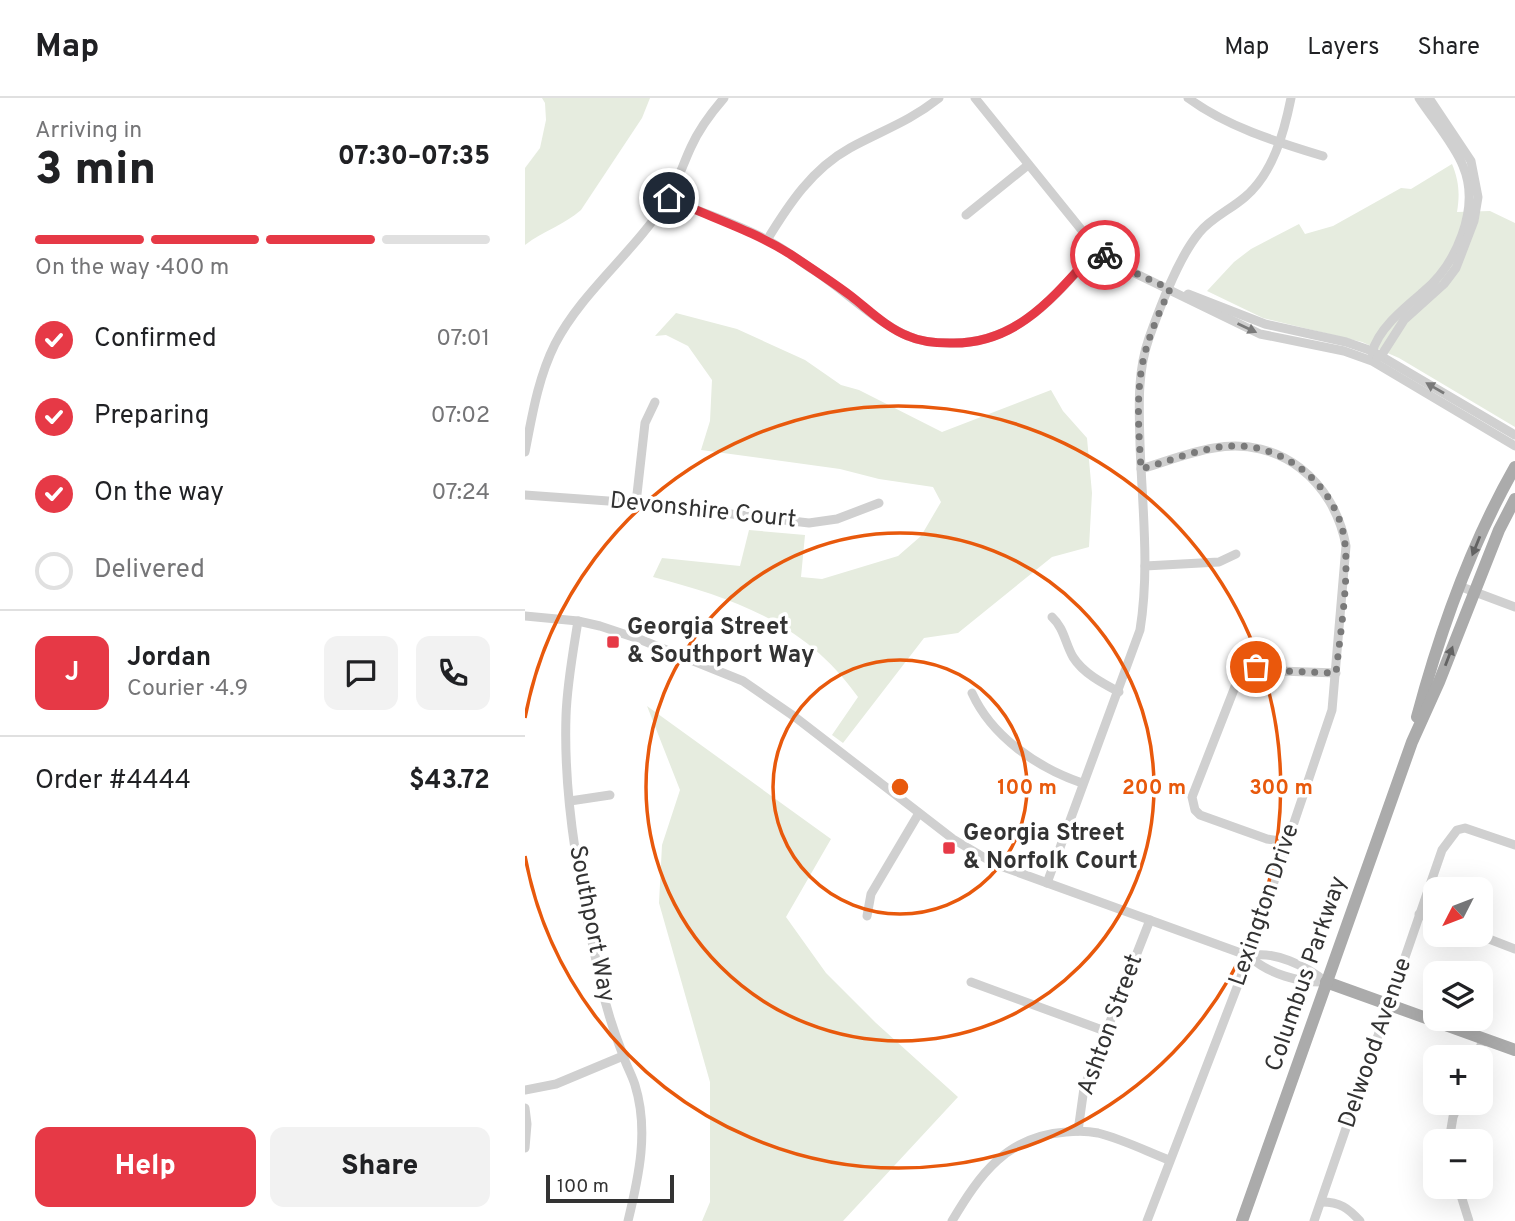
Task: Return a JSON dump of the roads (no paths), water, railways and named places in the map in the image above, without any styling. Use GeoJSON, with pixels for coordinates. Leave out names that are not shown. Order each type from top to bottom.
{"type":"FeatureCollection","features":[{"type":"Feature","properties":{"kind":"main road","name":"Columbus Parkway"},"geometry":{"type":"LineString","coordinates":[[1412,742],[1421,703],[1459,586],[1479,536],[1515,467]]}},
{"type":"Feature","properties":{"kind":"main road","name":"Columbus Parkway"},"geometry":{"type":"LineString","coordinates":[[1242,1221],[1412,742],[1439,682],[1473,592],[1515,499]]}},
{"type":"Feature","properties":{"kind":"main road"},"geometry":{"type":"LineString","coordinates":[[1326,982],[1515,1049]]}},
{"type":"Feature","properties":{"kind":"street"},"geometry":{"type":"LineString","coordinates":[[525,452],[537,393],[549,358],[565,328],[623,255],[645,233],[669,198],[698,132],[724,98]]}},
{"type":"Feature","properties":{"kind":"street"},"geometry":{"type":"LineString","coordinates":[[767,240],[796,195],[820,169],[850,148],[908,121],[940,98]]}},
{"type":"Feature","properties":{"kind":"street"},"geometry":{"type":"LineString","coordinates":[[975,98],[1097,249],[1118,265],[1260,334],[1375,356],[1515,435]]}},
{"type":"Feature","properties":{"kind":"street"},"geometry":{"type":"LineString","coordinates":[[1188,98],[1205,110],[1280,143],[1323,156]]}},
{"type":"Feature","properties":{"kind":"street"},"geometry":{"type":"LineString","coordinates":[[1047,883],[1140,629],[1145,598],[1145,566],[1139,397],[1142,363],[1148,342],[1178,266],[1194,239],[1211,221],[1253,189],[1264,175],[1280,143],[1291,98]]}},
{"type":"Feature","properties":{"kind":"street"},"geometry":{"type":"LineString","coordinates":[[1375,356],[1397,314],[1437,278],[1450,260],[1465,223],[1469,197],[1463,165],[1419,98]]}},
{"type":"Feature","properties":{"kind":"street"},"geometry":{"type":"LineString","coordinates":[[1375,356],[1404,320],[1444,284],[1456,268],[1473,225],[1478,197],[1471,161],[1429,98]]}},
{"type":"Feature","properties":{"kind":"street"},"geometry":{"type":"LineString","coordinates":[[966,215],[1028,165]]}},
{"type":"Feature","properties":{"kind":"street"},"geometry":{"type":"LineString","coordinates":[[669,198],[767,240],[829,279],[906,336],[920,340],[954,343],[979,341],[1014,329],[1042,307],[1097,249]]}},
{"type":"Feature","properties":{"kind":"street"},"geometry":{"type":"LineString","coordinates":[[1375,356],[1515,446]]}},
{"type":"Feature","properties":{"kind":"street"},"geometry":{"type":"LineString","coordinates":[[525,389],[537,393]]}},
{"type":"Feature","properties":{"kind":"street"},"geometry":{"type":"LineString","coordinates":[[636,503],[645,423],[655,402]]}},
{"type":"Feature","properties":{"kind":"street","name":"Lexington Drive"},"geometry":{"type":"LineString","coordinates":[[1141,469],[1215,447],[1240,446],[1280,455],[1295,462],[1309,474],[1327,497],[1343,528],[1346,546],[1332,710],[1249,956],[1147,1221]]}},
{"type":"Feature","properties":{"kind":"street","name":"Devonshire Court"},"geometry":{"type":"LineString","coordinates":[[525,495],[636,503],[809,523],[837,519],[879,503]]}},
{"type":"Feature","properties":{"kind":"street"},"geometry":{"type":"LineString","coordinates":[[1145,566],[1219,562],[1236,554]]}},
{"type":"Feature","properties":{"kind":"street"},"geometry":{"type":"LineString","coordinates":[[1459,586],[1515,607]]}},
{"type":"Feature","properties":{"kind":"street"},"geometry":{"type":"LineString","coordinates":[[525,616],[578,621],[639,639],[743,681],[796,717],[974,853],[995,864],[1249,956],[1259,965],[1307,982],[1326,982]]}},
{"type":"Feature","properties":{"kind":"street"},"geometry":{"type":"LineString","coordinates":[[1052,617],[1060,625],[1078,664],[1118,692]]}},
{"type":"Feature","properties":{"kind":"street","name":"Southport Way"},"geometry":{"type":"LineString","coordinates":[[578,621],[566,716],[574,852],[601,988],[635,1084],[643,1137],[636,1190],[628,1221]]}},
{"type":"Feature","properties":{"kind":"street"},"geometry":{"type":"LineString","coordinates":[[1287,842],[1267,839],[1200,815],[1195,810],[1192,797],[1240,674],[1256,667],[1280,671],[1336,673]]}},
{"type":"Feature","properties":{"kind":"street"},"geometry":{"type":"LineString","coordinates":[[972,693],[981,712],[1026,755],[1043,768],[1082,783]]}},
{"type":"Feature","properties":{"kind":"street"},"geometry":{"type":"LineString","coordinates":[[570,801],[610,795]]}},
{"type":"Feature","properties":{"kind":"street"},"geometry":{"type":"LineString","coordinates":[[866,916],[871,894],[919,813]]}},
{"type":"Feature","properties":{"kind":"street","name":"Delwood Avenue"},"geometry":{"type":"LineString","coordinates":[[1314,1221],[1442,850],[1457,830],[1473,829],[1515,845]]}},
{"type":"Feature","properties":{"kind":"street"},"geometry":{"type":"LineString","coordinates":[[1419,914],[1423,916]]}},
{"type":"Feature","properties":{"kind":"street","name":"Ashton Street"},"geometry":{"type":"LineString","coordinates":[[1078,1131],[1084,1088],[1150,920]]}},
{"type":"Feature","properties":{"kind":"street"},"geometry":{"type":"LineString","coordinates":[[1493,941],[1515,949]]}},
{"type":"Feature","properties":{"kind":"street"},"geometry":{"type":"LineString","coordinates":[[971,982],[1105,1031]]}},
{"type":"Feature","properties":{"kind":"street"},"geometry":{"type":"LineString","coordinates":[[1481,1045],[1484,1038]]}},
{"type":"Feature","properties":{"kind":"street"},"geometry":{"type":"LineString","coordinates":[[525,1090],[556,1084],[623,1056]]}},
{"type":"Feature","properties":{"kind":"street"},"geometry":{"type":"LineString","coordinates":[[525,1108],[525,1148]]}},
{"type":"Feature","properties":{"kind":"street"},"geometry":{"type":"LineString","coordinates":[[952,1221],[969,1192],[990,1166],[1018,1145],[1035,1137],[1078,1131],[1097,1133],[1170,1160]]}},
{"type":"Feature","properties":{"kind":"street"},"geometry":{"type":"LineString","coordinates":[[1462,1199],[1469,1221]]}},
{"type":"Feature","properties":{"kind":"street"},"geometry":{"type":"LineString","coordinates":[[1322,1202],[1333,1202],[1346,1207],[1360,1221]]}},
{"type":"Feature","properties":{"kind":"place","name":"Georgia Street & Southport Way"},"geometry":{"type":"Point","coordinates":[613,642]}},
{"type":"Feature","properties":{"kind":"place","name":"Georgia Street & Norfolk Court"},"geometry":{"type":"Point","coordinates":[949,848]}}]}
